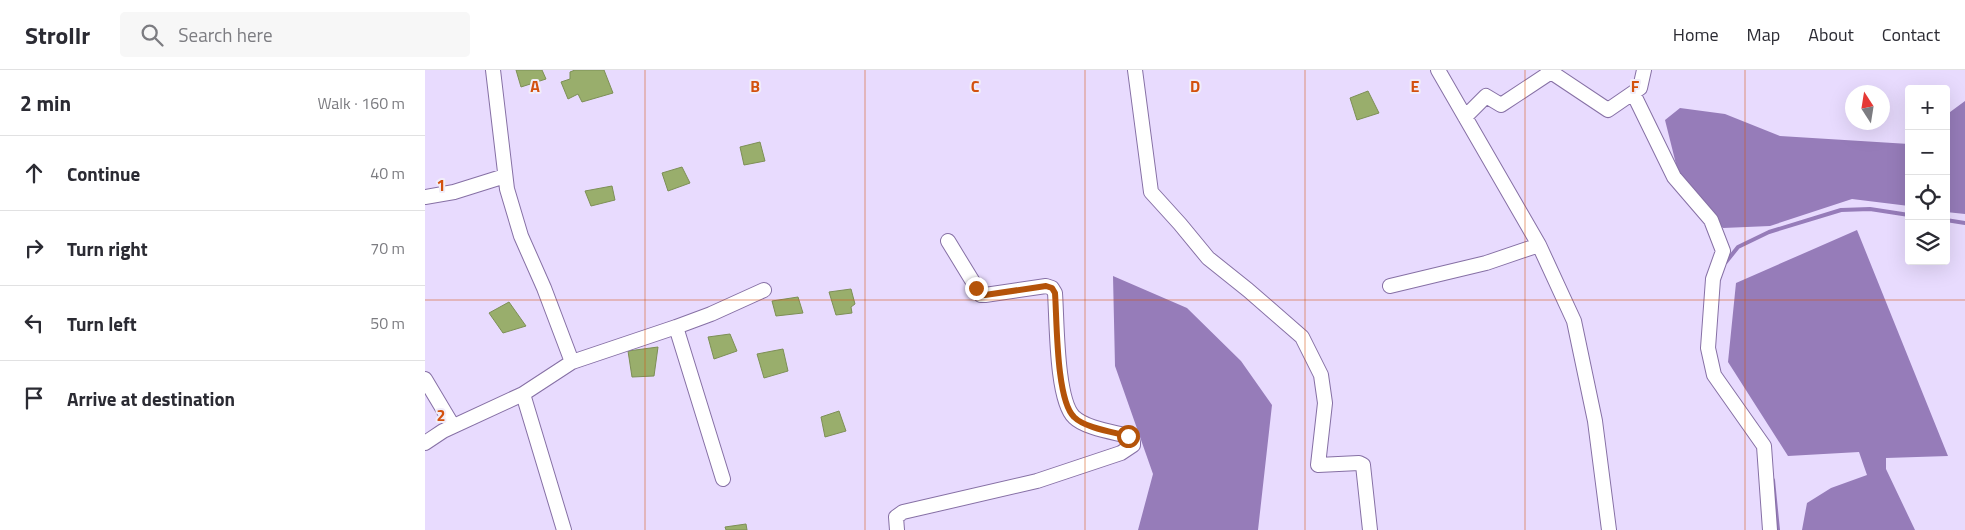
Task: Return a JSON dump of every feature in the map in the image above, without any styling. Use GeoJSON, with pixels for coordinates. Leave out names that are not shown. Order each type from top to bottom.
{"type":"FeatureCollection","features":[{"type":"Feature","properties":{"kind":"street"},"geometry":{"type":"LineString","coordinates":[[493,70],[507,189],[521,236],[544,288],[572,362]]}},
{"type":"Feature","properties":{"kind":"street"},"geometry":{"type":"LineString","coordinates":[[1135,70],[1151,192],[1208,258],[1248,290],[1301,337],[1321,376],[1325,402],[1318,465],[1359,463],[1363,465],[1370,530]]}},
{"type":"Feature","properties":{"kind":"street"},"geometry":{"type":"LineString","coordinates":[[1438,70],[1539,245],[1574,321],[1595,421],[1609,530]]}},
{"type":"Feature","properties":{"kind":"street"},"geometry":{"type":"LineString","coordinates":[[1465,117],[1486,96],[1501,105],[1551,72],[1608,110],[1640,88],[1644,70]]}},
{"type":"Feature","properties":{"kind":"street"},"geometry":{"type":"LineString","coordinates":[[1633,93],[1675,177],[1711,220],[1723,251],[1713,279],[1708,348],[1714,375],[1764,446],[1770,530]]}},
{"type":"Feature","properties":{"kind":"street"},"geometry":{"type":"LineString","coordinates":[[425,197],[461,190],[505,176]]}},
{"type":"Feature","properties":{"kind":"street"},"geometry":{"type":"LineString","coordinates":[[897,530],[896,517],[903,512],[1037,481],[1121,453],[1133,445],[1128,436],[1081,423],[1068,408],[1060,374],[1055,293],[1052,288],[1046,286],[981,294],[947,241]]}},
{"type":"Feature","properties":{"kind":"street"},"geometry":{"type":"LineString","coordinates":[[1390,286],[1486,262],[1539,245]]}},
{"type":"Feature","properties":{"kind":"street"},"geometry":{"type":"LineString","coordinates":[[425,443],[453,426],[523,394],[572,362],[676,327],[764,290]]}},
{"type":"Feature","properties":{"kind":"street"},"geometry":{"type":"LineString","coordinates":[[676,327],[723,479]]}},
{"type":"Feature","properties":{"kind":"street"},"geometry":{"type":"LineString","coordinates":[[425,379],[453,426]]}},
{"type":"Feature","properties":{"kind":"street"},"geometry":{"type":"LineString","coordinates":[[523,394],[564,530]]}},
{"type":"Feature","properties":{"kind":"shaded area"},"geometry":{"type":"Polygon","coordinates":[[[1965,101],[1965,214],[1950,212],[1950,112],[1965,101]]]}},
{"type":"Feature","properties":{"kind":"shaded area"},"geometry":{"type":"Polygon","coordinates":[[[1680,108],[1725,114],[1780,136],[1905,144],[1905,206],[1852,199],[1770,226],[1723,228],[1680,180],[1665,120],[1680,108]]]}},
{"type":"Feature","properties":{"kind":"shaded area"},"geometry":{"type":"Polygon","coordinates":[[[1857,230],[1948,456],[1886,458],[1886,469],[1915,530],[1802,530],[1807,503],[1831,488],[1867,475],[1859,452],[1788,456],[1728,362],[1736,283],[1857,230]]]}},
{"type":"Feature","properties":{"kind":"shaded area"},"geometry":{"type":"Polygon","coordinates":[[[1113,276],[1187,308],[1241,361],[1272,405],[1258,530],[1138,530],[1153,474],[1115,366],[1113,276]]]}},
{"type":"Feature","properties":{"kind":"building"},"geometry":{"type":"Polygon","coordinates":[[[516,70],[542,70],[546,79],[521,87],[516,70]]]}},
{"type":"Feature","properties":{"kind":"building"},"geometry":{"type":"Polygon","coordinates":[[[575,70],[604,70],[613,93],[582,102],[578,94],[568,99],[561,82],[570,79],[570,72],[575,70]]]}},
{"type":"Feature","properties":{"kind":"building"},"geometry":{"type":"Polygon","coordinates":[[[1368,91],[1379,113],[1357,120],[1350,98],[1368,91]]]}},
{"type":"Feature","properties":{"kind":"building"},"geometry":{"type":"Polygon","coordinates":[[[760,142],[765,161],[744,165],[740,147],[760,142]]]}},
{"type":"Feature","properties":{"kind":"building"},"geometry":{"type":"Polygon","coordinates":[[[682,167],[690,183],[668,191],[662,173],[682,167]]]}},
{"type":"Feature","properties":{"kind":"building"},"geometry":{"type":"Polygon","coordinates":[[[612,186],[615,200],[591,206],[585,191],[612,186]]]}},
{"type":"Feature","properties":{"kind":"building"},"geometry":{"type":"Polygon","coordinates":[[[851,289],[855,304],[851,307],[852,313],[836,315],[829,292],[851,289]]]}},
{"type":"Feature","properties":{"kind":"building"},"geometry":{"type":"Polygon","coordinates":[[[798,297],[803,313],[776,316],[772,301],[798,297]]]}},
{"type":"Feature","properties":{"kind":"building"},"geometry":{"type":"Polygon","coordinates":[[[509,302],[526,326],[503,333],[489,313],[509,302]]]}},
{"type":"Feature","properties":{"kind":"building"},"geometry":{"type":"Polygon","coordinates":[[[730,334],[737,351],[714,359],[708,337],[730,334]]]}},
{"type":"Feature","properties":{"kind":"building"},"geometry":{"type":"Polygon","coordinates":[[[658,347],[654,376],[632,377],[628,351],[658,347]]]}},
{"type":"Feature","properties":{"kind":"building"},"geometry":{"type":"Polygon","coordinates":[[[783,349],[788,371],[764,378],[757,354],[783,349]]]}},
{"type":"Feature","properties":{"kind":"building"},"geometry":{"type":"Polygon","coordinates":[[[839,411],[846,431],[825,437],[821,417],[839,411]]]}},
{"type":"Feature","properties":{"kind":"building"},"geometry":{"type":"Polygon","coordinates":[[[746,524],[747,530],[726,530],[725,527],[746,524]]]}},
{"type":"Feature","properties":{"kind":"waterway"},"geometry":{"type":"LineString","coordinates":[[1726,262],[1738,247],[1769,232],[1841,210],[1870,209],[1905,214]]}},
{"type":"Feature","properties":{"kind":"waterway"},"geometry":{"type":"LineString","coordinates":[[1950,221],[1965,223]]}},
{"type":"Feature","properties":{"kind":"waterway"},"geometry":{"type":"LineString","coordinates":[[1773,480],[1778,530]]}},
{"type":"Feature","properties":{"kind":"route"},"geometry":{"type":"LineString","coordinates":[[976,288],[978,292],[985,295],[1046,286],[1052,288],[1055,293],[1060,374],[1068,408],[1081,423],[1128,436]]}}]}
